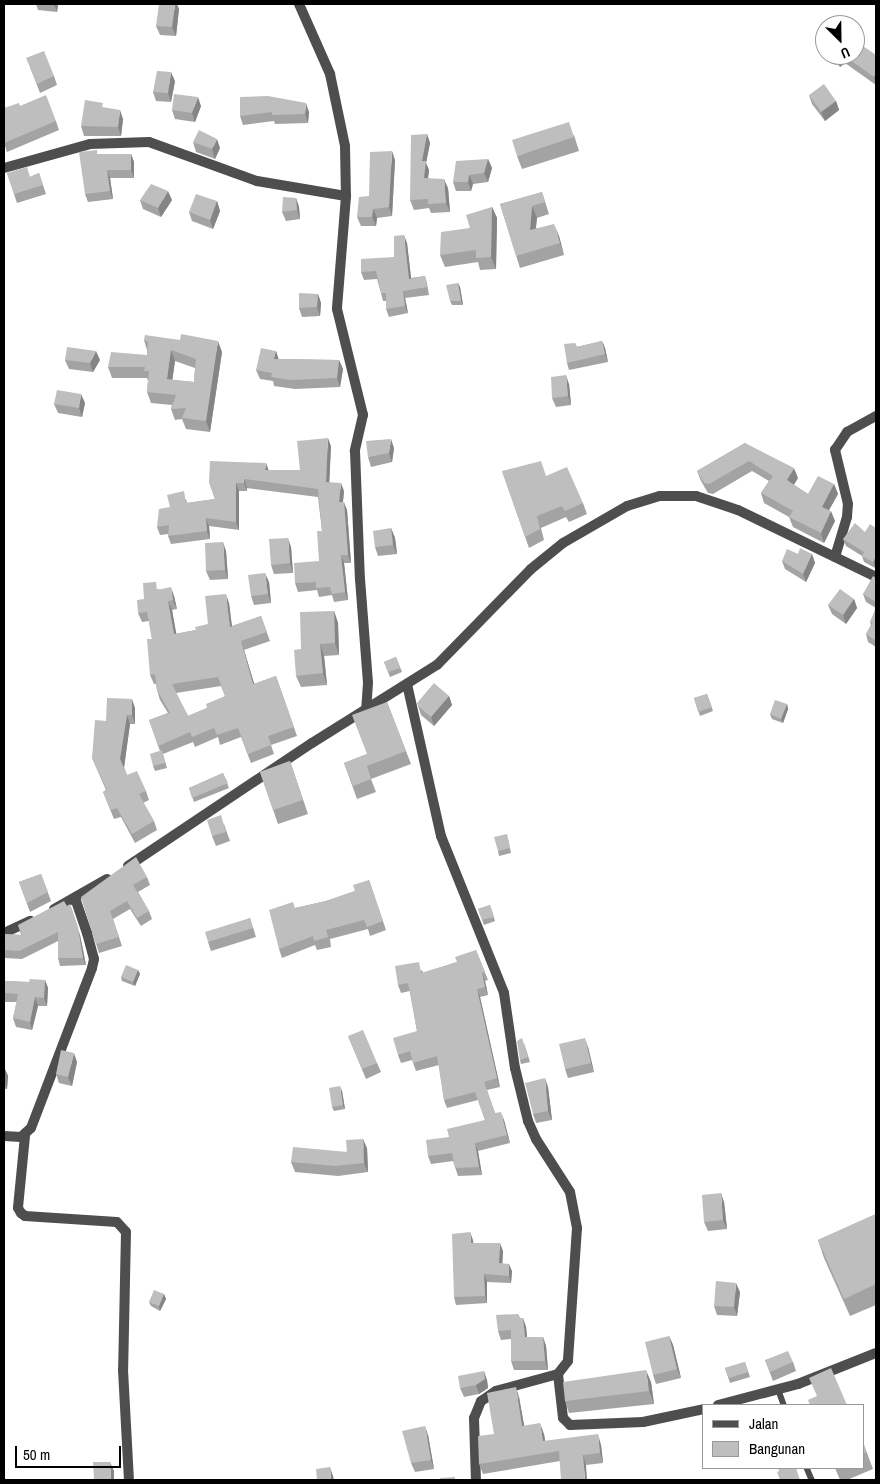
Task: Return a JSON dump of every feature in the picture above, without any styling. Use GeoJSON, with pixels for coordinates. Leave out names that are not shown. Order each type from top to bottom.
{"type":"FeatureCollection","features":[{"type":"Feature","properties":{"kind":"street"},"geometry":{"type":"LineString","coordinates":[[299,4],[330,74],[345,146],[346,196],[338,308],[363,415],[355,451],[360,579],[368,683],[366,711]]}},
{"type":"Feature","properties":{"kind":"street"},"geometry":{"type":"LineString","coordinates":[[4,168],[90,144],[149,142],[257,181],[346,196]]}},
{"type":"Feature","properties":{"kind":"street"},"geometry":{"type":"LineString","coordinates":[[835,557],[847,517],[848,504],[835,450],[847,432],[876,416]]}},
{"type":"Feature","properties":{"kind":"street"},"geometry":{"type":"LineString","coordinates":[[4,933],[74,899],[118,872],[312,743],[437,665],[531,569],[563,542],[635,503],[660,496],[696,496],[738,510],[876,577]]}},
{"type":"Feature","properties":{"kind":"street"},"geometry":{"type":"LineString","coordinates":[[407,684],[421,755],[441,836],[504,993],[515,1068],[528,1121],[574,1204],[577,1228],[569,1355],[564,1370],[558,1374],[496,1391],[481,1401],[474,1418],[476,1480]]}},
{"type":"Feature","properties":{"kind":"street"},"geometry":{"type":"LineString","coordinates":[[74,899],[87,933],[94,959],[35,1120],[25,1136],[18,1208],[25,1216],[117,1222],[126,1232],[123,1370],[130,1480]]}},
{"type":"Feature","properties":{"kind":"street"},"geometry":{"type":"LineString","coordinates":[[4,1136],[25,1136]]}},
{"type":"Feature","properties":{"kind":"street"},"geometry":{"type":"LineString","coordinates":[[722,1404],[779,1390],[876,1353]]}},
{"type":"Feature","properties":{"kind":"street"},"geometry":{"type":"LineString","coordinates":[[558,1374],[563,1418],[570,1426],[643,1422],[702,1409]]}},
{"type":"Feature","properties":{"kind":"lane"},"geometry":{"type":"LineString","coordinates":[[779,1390],[784,1404]]}},
{"type":"Feature","properties":{"kind":"building"},"geometry":{"type":"Polygon","coordinates":[[[159,4],[175,4],[172,27],[156,26],[159,4]]]}},
{"type":"Feature","properties":{"kind":"building"},"geometry":{"type":"Polygon","coordinates":[[[865,47],[876,55],[876,73],[874,77],[857,65],[865,65],[865,47]]]}},
{"type":"Feature","properties":{"kind":"building"},"geometry":{"type":"Polygon","coordinates":[[[44,51],[54,76],[37,84],[26,58],[44,51]]]}},
{"type":"Feature","properties":{"kind":"building"},"geometry":{"type":"Polygon","coordinates":[[[157,71],[171,72],[168,93],[153,92],[157,71]]]}},
{"type":"Feature","properties":{"kind":"building"},"geometry":{"type":"Polygon","coordinates":[[[824,84],[836,101],[821,112],[809,95],[824,84]]]}},
{"type":"Feature","properties":{"kind":"building"},"geometry":{"type":"Polygon","coordinates":[[[174,94],[198,97],[192,113],[172,110],[174,94]]]}},
{"type":"Feature","properties":{"kind":"building"},"geometry":{"type":"Polygon","coordinates":[[[46,95],[56,121],[4,143],[4,108],[19,103],[20,106],[46,95]]]}},
{"type":"Feature","properties":{"kind":"building"},"geometry":{"type":"Polygon","coordinates":[[[268,96],[306,103],[305,114],[272,115],[272,112],[240,116],[240,97],[268,96]]]}},
{"type":"Feature","properties":{"kind":"building"},"geometry":{"type":"Polygon","coordinates":[[[85,100],[103,103],[102,107],[120,110],[118,127],[81,126],[85,100]]]}},
{"type":"Feature","properties":{"kind":"building"},"geometry":{"type":"Polygon","coordinates":[[[569,122],[574,137],[517,156],[512,140],[569,122]]]}},
{"type":"Feature","properties":{"kind":"building"},"geometry":{"type":"Polygon","coordinates":[[[199,130],[217,139],[212,149],[193,142],[199,130]]]}},
{"type":"Feature","properties":{"kind":"building"},"geometry":{"type":"Polygon","coordinates":[[[427,134],[422,161],[426,161],[424,178],[444,179],[446,203],[428,204],[428,199],[410,200],[411,135],[427,134]]]}},
{"type":"Feature","properties":{"kind":"building"},"geometry":{"type":"Polygon","coordinates":[[[97,150],[97,154],[131,154],[131,170],[107,170],[110,191],[85,194],[79,152],[97,150]]]}},
{"type":"Feature","properties":{"kind":"building"},"geometry":{"type":"Polygon","coordinates":[[[392,151],[389,207],[373,209],[372,217],[357,217],[359,197],[369,196],[370,152],[392,151]]]}},
{"type":"Feature","properties":{"kind":"building"},"geometry":{"type":"Polygon","coordinates":[[[488,159],[484,173],[469,175],[468,182],[453,182],[456,161],[488,159]]]}},
{"type":"Feature","properties":{"kind":"building"},"geometry":{"type":"Polygon","coordinates":[[[27,167],[30,177],[39,173],[43,185],[14,194],[7,173],[27,167]]]}},
{"type":"Feature","properties":{"kind":"building"},"geometry":{"type":"Polygon","coordinates":[[[151,184],[168,191],[158,208],[140,200],[151,184]]]}},
{"type":"Feature","properties":{"kind":"building"},"geometry":{"type":"Polygon","coordinates":[[[542,192],[545,202],[532,206],[530,230],[554,224],[560,243],[516,256],[500,204],[542,192]]]}},
{"type":"Feature","properties":{"kind":"building"},"geometry":{"type":"Polygon","coordinates":[[[196,194],[217,201],[210,220],[189,212],[196,194]]]}},
{"type":"Feature","properties":{"kind":"building"},"geometry":{"type":"Polygon","coordinates":[[[283,197],[296,198],[297,210],[282,212],[283,197]]]}},
{"type":"Feature","properties":{"kind":"building"},"geometry":{"type":"Polygon","coordinates":[[[492,207],[491,257],[476,258],[476,250],[440,255],[441,232],[470,228],[466,215],[492,207]]]}},
{"type":"Feature","properties":{"kind":"building"},"geometry":{"type":"Polygon","coordinates":[[[404,235],[409,279],[425,276],[427,287],[403,291],[405,306],[386,309],[386,293],[381,293],[376,271],[361,272],[361,259],[394,257],[394,236],[404,235]]]}},
{"type":"Feature","properties":{"kind":"building"},"geometry":{"type":"Polygon","coordinates":[[[458,283],[461,301],[450,301],[446,285],[458,283]]]}},
{"type":"Feature","properties":{"kind":"building"},"geometry":{"type":"Polygon","coordinates":[[[299,293],[318,294],[317,307],[299,308],[299,293]]]}},
{"type":"Feature","properties":{"kind":"building"},"geometry":{"type":"Polygon","coordinates":[[[181,334],[218,341],[206,421],[182,418],[186,408],[171,409],[176,395],[147,392],[149,371],[144,371],[145,367],[108,367],[111,352],[147,355],[148,342],[144,340],[145,335],[180,340],[181,334]],[[171,350],[167,379],[194,382],[196,359],[171,350]]]}},
{"type":"Feature","properties":{"kind":"building"},"geometry":{"type":"Polygon","coordinates":[[[602,341],[605,354],[567,363],[564,344],[575,343],[576,347],[602,341]]]}},
{"type":"Feature","properties":{"kind":"building"},"geometry":{"type":"Polygon","coordinates":[[[67,347],[96,351],[90,363],[65,360],[67,347]]]}},
{"type":"Feature","properties":{"kind":"building"},"geometry":{"type":"Polygon","coordinates":[[[261,348],[276,351],[274,359],[339,360],[337,378],[291,380],[271,377],[272,373],[256,370],[261,348]]]}},
{"type":"Feature","properties":{"kind":"building"},"geometry":{"type":"Polygon","coordinates":[[[566,375],[568,396],[552,398],[551,377],[566,375]]]}},
{"type":"Feature","properties":{"kind":"building"},"geometry":{"type":"Polygon","coordinates":[[[57,390],[81,394],[79,408],[54,404],[57,390]]]}},
{"type":"Feature","properties":{"kind":"building"},"geometry":{"type":"Polygon","coordinates":[[[328,438],[326,482],[341,483],[339,502],[344,502],[348,555],[341,555],[345,592],[332,594],[330,587],[316,588],[316,582],[295,583],[294,563],[319,561],[317,531],[322,531],[318,489],[244,479],[244,483],[236,483],[236,522],[206,518],[207,531],[168,536],[169,525],[157,527],[159,509],[170,507],[167,495],[184,491],[186,503],[215,499],[209,482],[210,461],[266,463],[265,470],[300,470],[297,441],[328,438]]]}},
{"type":"Feature","properties":{"kind":"building"},"geometry":{"type":"Polygon","coordinates":[[[391,439],[389,453],[368,457],[366,441],[391,439]]]}},
{"type":"Feature","properties":{"kind":"building"},"geometry":{"type":"Polygon","coordinates":[[[745,443],[794,468],[787,480],[808,494],[818,476],[834,484],[822,507],[831,511],[821,533],[789,517],[793,511],[761,493],[773,476],[749,461],[709,484],[704,483],[697,471],[745,443]]]}},
{"type":"Feature","properties":{"kind":"building"},"geometry":{"type":"Polygon","coordinates":[[[541,461],[546,476],[567,467],[583,503],[565,511],[562,506],[537,516],[540,529],[525,537],[502,471],[541,461]]]}},
{"type":"Feature","properties":{"kind":"building"},"geometry":{"type":"Polygon","coordinates":[[[855,523],[865,532],[870,524],[876,528],[876,555],[873,562],[862,556],[864,552],[843,539],[855,523]]]}},
{"type":"Feature","properties":{"kind":"building"},"geometry":{"type":"Polygon","coordinates":[[[391,528],[393,545],[375,547],[373,531],[391,528]]]}},
{"type":"Feature","properties":{"kind":"building"},"geometry":{"type":"Polygon","coordinates":[[[288,538],[290,563],[271,565],[269,539],[288,538]]]}},
{"type":"Feature","properties":{"kind":"building"},"geometry":{"type":"Polygon","coordinates":[[[223,542],[225,570],[206,571],[205,543],[223,542]]]}},
{"type":"Feature","properties":{"kind":"building"},"geometry":{"type":"Polygon","coordinates":[[[800,548],[812,554],[803,574],[782,561],[787,549],[798,554],[800,548]]]}},
{"type":"Feature","properties":{"kind":"building"},"geometry":{"type":"Polygon","coordinates":[[[265,573],[268,594],[251,596],[248,575],[265,573]]]}},
{"type":"Feature","properties":{"kind":"building"},"geometry":{"type":"Polygon","coordinates":[[[873,576],[876,578],[876,602],[863,594],[873,576]]]}},
{"type":"Feature","properties":{"kind":"building"},"geometry":{"type":"Polygon","coordinates":[[[156,582],[157,590],[171,587],[173,600],[168,601],[174,634],[196,630],[195,627],[208,624],[205,596],[226,594],[230,627],[261,616],[267,632],[241,641],[253,684],[276,676],[294,727],[268,736],[271,745],[248,754],[238,728],[217,735],[214,728],[192,737],[190,732],[158,746],[149,720],[170,713],[157,690],[155,674],[150,675],[147,639],[152,639],[147,612],[138,613],[137,600],[144,599],[143,583],[156,582]],[[218,677],[172,684],[188,716],[207,708],[206,704],[225,696],[218,677]]]}},
{"type":"Feature","properties":{"kind":"building"},"geometry":{"type":"Polygon","coordinates":[[[840,589],[854,599],[843,615],[828,605],[840,589]]]}},
{"type":"Feature","properties":{"kind":"building"},"geometry":{"type":"Polygon","coordinates":[[[876,608],[876,641],[866,634],[873,623],[870,622],[876,608]]]}},
{"type":"Feature","properties":{"kind":"building"},"geometry":{"type":"Polygon","coordinates":[[[334,611],[335,643],[320,644],[323,673],[296,676],[294,650],[301,649],[300,612],[334,611]]]}},
{"type":"Feature","properties":{"kind":"building"},"geometry":{"type":"Polygon","coordinates":[[[396,657],[400,668],[388,672],[384,662],[396,657]]]}},
{"type":"Feature","properties":{"kind":"building"},"geometry":{"type":"Polygon","coordinates":[[[434,683],[449,696],[431,717],[417,703],[434,683]]]}},
{"type":"Feature","properties":{"kind":"building"},"geometry":{"type":"Polygon","coordinates":[[[707,694],[712,707],[698,712],[694,698],[707,694]]]}},
{"type":"Feature","properties":{"kind":"building"},"geometry":{"type":"Polygon","coordinates":[[[107,698],[132,699],[132,715],[127,715],[120,759],[127,775],[137,771],[146,791],[139,794],[154,821],[132,834],[117,808],[111,810],[103,792],[107,790],[92,758],[95,720],[106,721],[107,698]]]}},
{"type":"Feature","properties":{"kind":"building"},"geometry":{"type":"Polygon","coordinates":[[[775,700],[787,704],[781,719],[770,714],[775,700]]]}},
{"type":"Feature","properties":{"kind":"building"},"geometry":{"type":"Polygon","coordinates":[[[387,702],[406,751],[367,766],[371,779],[353,786],[344,763],[367,754],[352,715],[387,702]]]}},
{"type":"Feature","properties":{"kind":"building"},"geometry":{"type":"Polygon","coordinates":[[[162,750],[165,763],[153,766],[150,754],[162,750]]]}},
{"type":"Feature","properties":{"kind":"building"},"geometry":{"type":"Polygon","coordinates":[[[290,761],[303,800],[273,810],[260,772],[290,761]]]}},
{"type":"Feature","properties":{"kind":"building"},"geometry":{"type":"Polygon","coordinates":[[[223,773],[228,783],[192,798],[189,788],[223,773]]]}},
{"type":"Feature","properties":{"kind":"building"},"geometry":{"type":"Polygon","coordinates":[[[221,815],[226,832],[212,836],[207,820],[221,815]]]}},
{"type":"Feature","properties":{"kind":"building"},"geometry":{"type":"Polygon","coordinates":[[[507,834],[510,848],[498,851],[494,837],[507,834]]]}},
{"type":"Feature","properties":{"kind":"building"},"geometry":{"type":"Polygon","coordinates":[[[136,857],[147,877],[133,885],[149,911],[137,918],[127,901],[110,911],[119,937],[96,944],[81,897],[136,857]]]}},
{"type":"Feature","properties":{"kind":"building"},"geometry":{"type":"Polygon","coordinates":[[[41,874],[48,892],[27,903],[19,882],[41,874]]]}},
{"type":"Feature","properties":{"kind":"building"},"geometry":{"type":"Polygon","coordinates":[[[369,880],[383,921],[367,927],[364,920],[326,930],[328,937],[314,941],[313,936],[279,949],[269,910],[293,902],[295,908],[326,901],[355,891],[353,885],[369,880]]]}},
{"type":"Feature","properties":{"kind":"building"},"geometry":{"type":"Polygon","coordinates":[[[64,901],[67,906],[70,904],[78,927],[83,958],[58,958],[58,932],[19,951],[4,950],[4,934],[22,935],[18,925],[64,901]]]}},
{"type":"Feature","properties":{"kind":"building"},"geometry":{"type":"Polygon","coordinates":[[[490,905],[494,917],[482,920],[478,909],[490,905]]]}},
{"type":"Feature","properties":{"kind":"building"},"geometry":{"type":"Polygon","coordinates":[[[250,918],[253,928],[208,942],[205,932],[250,918]]]}},
{"type":"Feature","properties":{"kind":"building"},"geometry":{"type":"Polygon","coordinates":[[[476,950],[485,972],[482,973],[485,987],[477,989],[497,1078],[484,1082],[495,1113],[501,1112],[507,1135],[475,1143],[479,1167],[455,1168],[452,1153],[428,1156],[426,1140],[449,1137],[447,1129],[485,1120],[475,1092],[444,1100],[437,1056],[413,1063],[410,1051],[398,1055],[393,1038],[417,1031],[408,983],[398,985],[395,966],[419,962],[421,973],[457,962],[455,957],[476,950]]]}},
{"type":"Feature","properties":{"kind":"building"},"geometry":{"type":"Polygon","coordinates":[[[126,965],[138,970],[133,982],[121,977],[126,965]]]}},
{"type":"Feature","properties":{"kind":"building"},"geometry":{"type":"Polygon","coordinates":[[[30,979],[45,980],[44,998],[35,997],[30,1022],[13,1018],[18,994],[4,993],[4,981],[29,982],[30,979]]]}},
{"type":"Feature","properties":{"kind":"building"},"geometry":{"type":"Polygon","coordinates":[[[363,1030],[377,1063],[362,1069],[348,1036],[363,1030]]]}},
{"type":"Feature","properties":{"kind":"building"},"geometry":{"type":"Polygon","coordinates":[[[522,1038],[528,1057],[520,1060],[517,1041],[522,1038]]]}},
{"type":"Feature","properties":{"kind":"building"},"geometry":{"type":"Polygon","coordinates":[[[585,1038],[591,1063],[565,1069],[559,1044],[585,1038]]]}},
{"type":"Feature","properties":{"kind":"building"},"geometry":{"type":"Polygon","coordinates":[[[61,1050],[74,1053],[68,1077],[56,1074],[61,1050]]]}},
{"type":"Feature","properties":{"kind":"building"},"geometry":{"type":"Polygon","coordinates":[[[545,1078],[548,1111],[533,1114],[525,1083],[545,1078]]]}},
{"type":"Feature","properties":{"kind":"building"},"geometry":{"type":"Polygon","coordinates":[[[340,1086],[343,1105],[332,1107],[329,1088],[340,1086]]]}},
{"type":"Feature","properties":{"kind":"building"},"geometry":{"type":"Polygon","coordinates":[[[363,1139],[364,1163],[335,1166],[291,1162],[293,1147],[347,1152],[346,1140],[363,1139]]]}},
{"type":"Feature","properties":{"kind":"building"},"geometry":{"type":"Polygon","coordinates":[[[721,1193],[723,1220],[704,1222],[702,1195],[721,1193]]]}},
{"type":"Feature","properties":{"kind":"building"},"geometry":{"type":"Polygon","coordinates":[[[876,1214],[876,1284],[844,1299],[818,1240],[876,1214]]]}},
{"type":"Feature","properties":{"kind":"building"},"geometry":{"type":"Polygon","coordinates":[[[470,1232],[471,1243],[500,1243],[499,1263],[509,1264],[509,1276],[484,1274],[485,1296],[454,1297],[452,1234],[470,1232]]]}},
{"type":"Feature","properties":{"kind":"building"},"geometry":{"type":"Polygon","coordinates":[[[716,1281],[736,1283],[734,1307],[714,1306],[716,1281]]]}},
{"type":"Feature","properties":{"kind":"building"},"geometry":{"type":"Polygon","coordinates":[[[154,1290],[164,1294],[159,1306],[149,1302],[154,1290]]]}},
{"type":"Feature","properties":{"kind":"building"},"geometry":{"type":"Polygon","coordinates":[[[518,1314],[519,1318],[523,1318],[525,1337],[543,1337],[545,1361],[511,1361],[511,1330],[498,1331],[496,1315],[518,1314]]]}},
{"type":"Feature","properties":{"kind":"building"},"geometry":{"type":"Polygon","coordinates":[[[669,1336],[677,1369],[653,1375],[645,1342],[669,1336]]]}},
{"type":"Feature","properties":{"kind":"building"},"geometry":{"type":"Polygon","coordinates":[[[788,1351],[793,1362],[770,1372],[765,1360],[788,1351]]]}},
{"type":"Feature","properties":{"kind":"building"},"geometry":{"type":"Polygon","coordinates":[[[745,1362],[748,1372],[729,1378],[725,1368],[745,1362]]]}},
{"type":"Feature","properties":{"kind":"building"},"geometry":{"type":"Polygon","coordinates":[[[831,1368],[847,1404],[810,1404],[808,1400],[817,1396],[809,1378],[831,1368]]]}},
{"type":"Feature","properties":{"kind":"building"},"geometry":{"type":"Polygon","coordinates":[[[646,1370],[649,1391],[565,1401],[563,1382],[646,1370]]]}},
{"type":"Feature","properties":{"kind":"building"},"geometry":{"type":"Polygon","coordinates":[[[484,1371],[485,1379],[476,1385],[460,1388],[458,1376],[484,1371]]]}},
{"type":"Feature","properties":{"kind":"building"},"geometry":{"type":"Polygon","coordinates":[[[516,1387],[522,1426],[540,1423],[543,1441],[598,1434],[600,1453],[583,1455],[585,1480],[561,1480],[559,1451],[479,1464],[478,1436],[494,1434],[487,1393],[516,1387]]]}},
{"type":"Feature","properties":{"kind":"building"},"geometry":{"type":"Polygon","coordinates":[[[425,1426],[431,1460],[411,1463],[402,1431],[425,1426]]]}},
{"type":"Feature","properties":{"kind":"building"},"geometry":{"type":"Polygon","coordinates":[[[93,1462],[110,1462],[111,1480],[94,1480],[93,1462]]]}},
{"type":"Feature","properties":{"kind":"building"},"geometry":{"type":"Polygon","coordinates":[[[330,1467],[331,1480],[317,1480],[316,1469],[330,1467]]]}},
{"type":"Feature","properties":{"kind":"building"},"geometry":{"type":"Polygon","coordinates":[[[778,1469],[796,1469],[800,1480],[780,1480],[777,1472],[778,1469]]]}},
{"type":"Feature","properties":{"kind":"building"},"geometry":{"type":"Polygon","coordinates":[[[455,1477],[455,1480],[440,1480],[440,1478],[455,1477]]]}}]}
